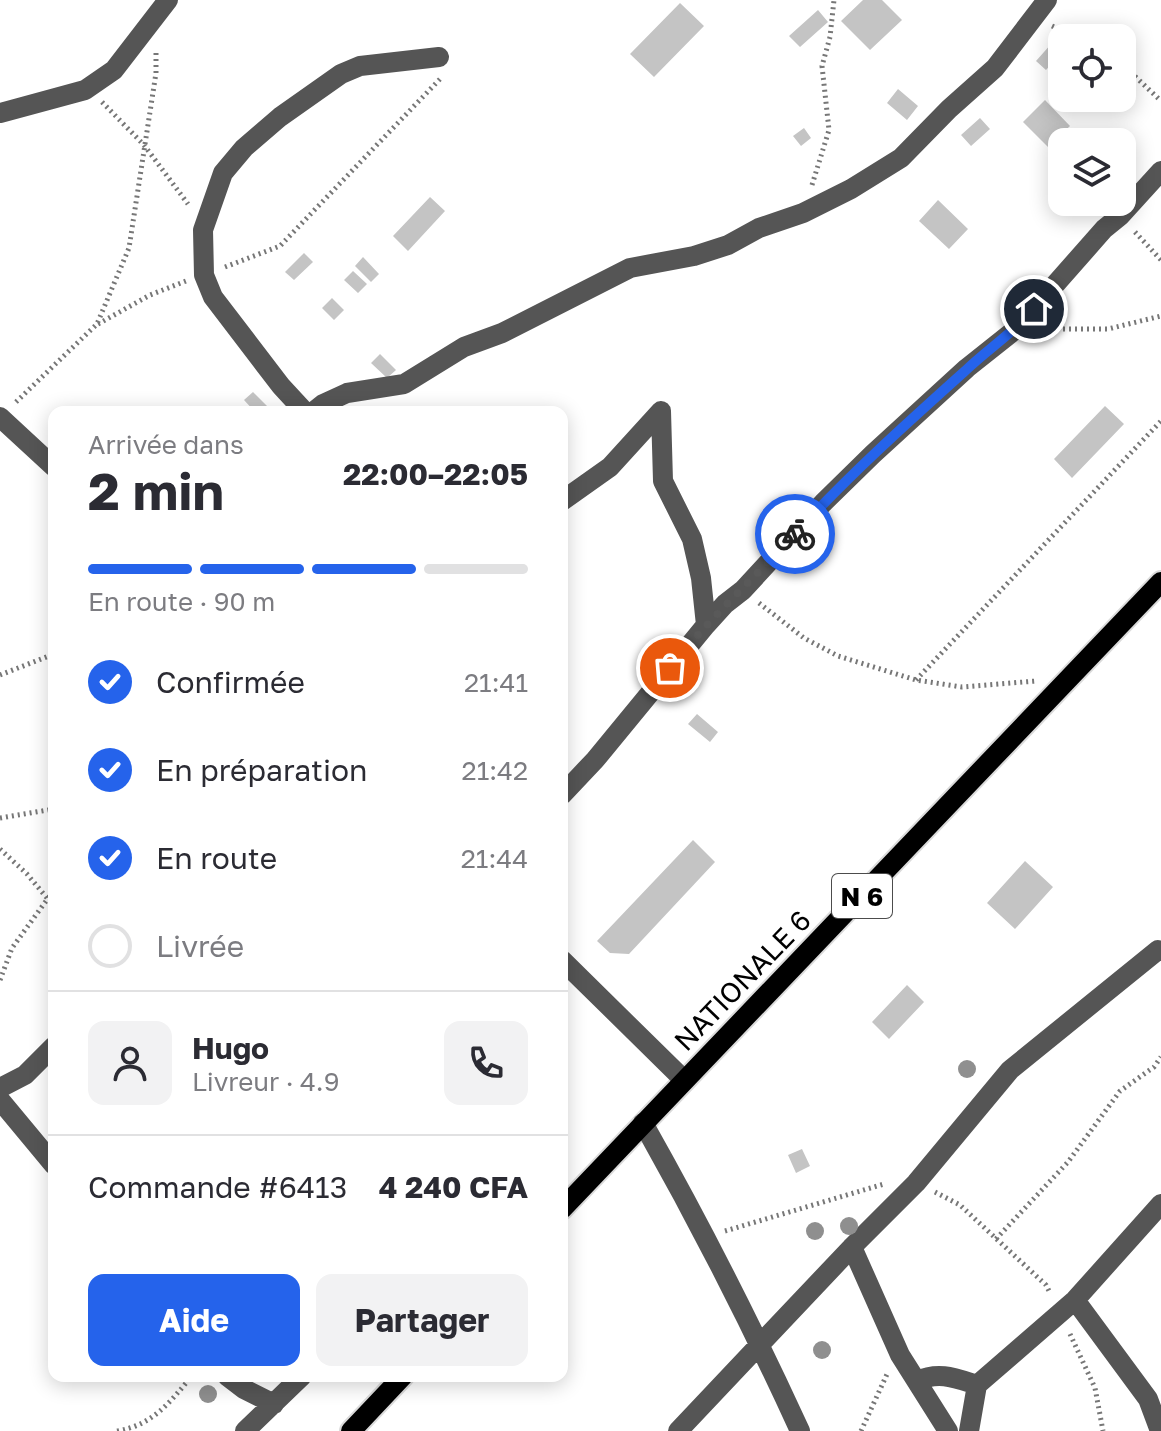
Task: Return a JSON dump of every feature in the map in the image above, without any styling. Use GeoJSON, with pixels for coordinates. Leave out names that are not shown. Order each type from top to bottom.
{"type":"FeatureCollection","features":[{"type":"Feature","properties":{"kind":"main road","name":"NATIONALE 6"},"geometry":{"type":"LineString","coordinates":[[568,1203],[1161,582]]}},
{"type":"Feature","properties":{"kind":"main road"},"geometry":{"type":"LineString","coordinates":[[351,1431],[397,1382]]}},
{"type":"Feature","properties":{"kind":"street"},"geometry":{"type":"LineString","coordinates":[[320,406],[347,393],[404,384],[464,347],[502,333],[630,268],[694,256],[803,213],[851,189],[901,158],[995,68],[1047,0]]}},
{"type":"Feature","properties":{"kind":"street"},"geometry":{"type":"LineString","coordinates":[[0,113],[85,90],[114,70],[162,7]]}},
{"type":"Feature","properties":{"kind":"street"},"geometry":{"type":"LineString","coordinates":[[300,406],[229,319],[213,297],[204,275],[203,230],[223,173],[244,148],[280,117],[341,74],[360,66],[439,57]]}},
{"type":"Feature","properties":{"kind":"street"},"geometry":{"type":"LineString","coordinates":[[1136,198],[1161,171]]}},
{"type":"Feature","properties":{"kind":"street"},"geometry":{"type":"LineString","coordinates":[[568,788],[725,604],[743,590],[873,454],[967,368],[1016,329],[1104,229],[1120,216]]}},
{"type":"Feature","properties":{"kind":"street"},"geometry":{"type":"LineString","coordinates":[[568,497],[610,467],[661,411],[663,481],[692,539],[701,578],[706,625]]}},
{"type":"Feature","properties":{"kind":"street"},"geometry":{"type":"LineString","coordinates":[[5,412],[48,460]]}},
{"type":"Feature","properties":{"kind":"street"},"geometry":{"type":"LineString","coordinates":[[678,1431],[916,1183],[1010,1070],[1119,980],[1158,950],[1161,951]]}},
{"type":"Feature","properties":{"kind":"street"},"geometry":{"type":"LineString","coordinates":[[568,966],[684,1080]]}},
{"type":"Feature","properties":{"kind":"street"},"geometry":{"type":"LineString","coordinates":[[0,1088],[25,1075],[48,1052]]}},
{"type":"Feature","properties":{"kind":"street"},"geometry":{"type":"LineString","coordinates":[[0,1100],[48,1158]]}},
{"type":"Feature","properties":{"kind":"street"},"geometry":{"type":"LineString","coordinates":[[643,1123],[706,1236],[800,1431]]}},
{"type":"Feature","properties":{"kind":"street"},"geometry":{"type":"LineString","coordinates":[[969,1431],[977,1385],[1067,1306],[1161,1204]]}},
{"type":"Feature","properties":{"kind":"street"},"geometry":{"type":"LineString","coordinates":[[852,1247],[900,1355],[948,1431]]}},
{"type":"Feature","properties":{"kind":"street"},"geometry":{"type":"LineString","coordinates":[[1067,1306],[1148,1399],[1160,1431]]}},
{"type":"Feature","properties":{"kind":"street"},"geometry":{"type":"LineString","coordinates":[[917,1381],[929,1376],[947,1375],[977,1385]]}},
{"type":"Feature","properties":{"kind":"street"},"geometry":{"type":"LineString","coordinates":[[235,1382],[274,1404]]}},
{"type":"Feature","properties":{"kind":"street"},"geometry":{"type":"LineString","coordinates":[[245,1431],[296,1382]]}},
{"type":"Feature","properties":{"kind":"path"},"geometry":{"type":"LineString","coordinates":[[803,213],[829,130],[822,66],[830,37],[834,0]]}},
{"type":"Feature","properties":{"kind":"path"},"geometry":{"type":"LineString","coordinates":[[97,324],[129,248],[156,73],[162,7]]}},
{"type":"Feature","properties":{"kind":"path"},"geometry":{"type":"LineString","coordinates":[[1136,77],[1161,101]]}},
{"type":"Feature","properties":{"kind":"path"},"geometry":{"type":"LineString","coordinates":[[5,412],[97,324],[150,295],[280,246],[440,79]]}},
{"type":"Feature","properties":{"kind":"path"},"geometry":{"type":"LineString","coordinates":[[85,90],[106,104],[144,145],[175,182],[203,230]]}},
{"type":"Feature","properties":{"kind":"path"},"geometry":{"type":"LineString","coordinates":[[1120,216],[1161,260]]}},
{"type":"Feature","properties":{"kind":"path"},"geometry":{"type":"LineString","coordinates":[[1016,329],[1108,329],[1161,316]]}},
{"type":"Feature","properties":{"kind":"path"},"geometry":{"type":"LineString","coordinates":[[916,680],[1161,421]]}},
{"type":"Feature","properties":{"kind":"path"},"geometry":{"type":"LineString","coordinates":[[743,590],[804,638],[838,656],[916,680],[962,687],[1069,678]]}},
{"type":"Feature","properties":{"kind":"path"},"geometry":{"type":"LineString","coordinates":[[0,675],[48,656]]}},
{"type":"Feature","properties":{"kind":"path"},"geometry":{"type":"LineString","coordinates":[[0,818],[48,810]]}},
{"type":"Feature","properties":{"kind":"path"},"geometry":{"type":"LineString","coordinates":[[0,849],[47,898],[12,948],[0,980]]}},
{"type":"Feature","properties":{"kind":"path"},"geometry":{"type":"LineString","coordinates":[[996,1239],[1068,1162],[1120,1091],[1154,1067],[1161,1057]]}},
{"type":"Feature","properties":{"kind":"path"},"geometry":{"type":"LineString","coordinates":[[706,1236],[747,1227],[880,1184],[916,1183],[960,1205],[1067,1306],[1095,1388],[1103,1431]]}},
{"type":"Feature","properties":{"kind":"path"},"geometry":{"type":"LineString","coordinates":[[861,1431],[888,1372],[900,1355]]}},
{"type":"Feature","properties":{"kind":"path"},"geometry":{"type":"LineString","coordinates":[[117,1431],[139,1427],[169,1402],[187,1382]]}},
{"type":"Feature","properties":{"kind":"building"},"geometry":{"type":"Polygon","coordinates":[[[863,0],[882,0],[902,20],[870,50],[841,21],[863,0]]]}},
{"type":"Feature","properties":{"kind":"building"},"geometry":{"type":"Polygon","coordinates":[[[680,3],[704,26],[654,77],[630,54],[680,3]]]}},
{"type":"Feature","properties":{"kind":"building"},"geometry":{"type":"Polygon","coordinates":[[[818,10],[828,22],[800,47],[789,36],[818,10]]]}},
{"type":"Feature","properties":{"kind":"building"},"geometry":{"type":"Polygon","coordinates":[[[1048,48],[1046,70],[1036,61],[1048,48]]]}},
{"type":"Feature","properties":{"kind":"building"},"geometry":{"type":"Polygon","coordinates":[[[898,89],[918,106],[907,120],[887,103],[898,89]]]}},
{"type":"Feature","properties":{"kind":"building"},"geometry":{"type":"Polygon","coordinates":[[[1045,100],[1048,112],[1057,112],[1070,126],[1048,128],[1048,147],[1023,122],[1045,100]]]}},
{"type":"Feature","properties":{"kind":"building"},"geometry":{"type":"Polygon","coordinates":[[[980,118],[990,129],[971,146],[961,135],[980,118]]]}},
{"type":"Feature","properties":{"kind":"building"},"geometry":{"type":"Polygon","coordinates":[[[804,128],[811,138],[801,146],[793,136],[804,128]]]}},
{"type":"Feature","properties":{"kind":"building"},"geometry":{"type":"Polygon","coordinates":[[[430,197],[445,211],[408,251],[393,236],[430,197]]]}},
{"type":"Feature","properties":{"kind":"building"},"geometry":{"type":"Polygon","coordinates":[[[938,200],[968,229],[949,249],[919,221],[938,200]]]}},
{"type":"Feature","properties":{"kind":"building"},"geometry":{"type":"Polygon","coordinates":[[[304,253],[313,262],[294,280],[285,272],[304,253]]]}},
{"type":"Feature","properties":{"kind":"building"},"geometry":{"type":"Polygon","coordinates":[[[363,257],[379,274],[371,282],[355,266],[363,257]]]}},
{"type":"Feature","properties":{"kind":"building"},"geometry":{"type":"Polygon","coordinates":[[[353,271],[367,284],[358,293],[344,280],[353,271]]]}},
{"type":"Feature","properties":{"kind":"building"},"geometry":{"type":"Polygon","coordinates":[[[332,298],[344,310],[334,320],[322,308],[332,298]]]}},
{"type":"Feature","properties":{"kind":"building"},"geometry":{"type":"Polygon","coordinates":[[[380,354],[396,370],[387,378],[371,363],[380,354]]]}},
{"type":"Feature","properties":{"kind":"building"},"geometry":{"type":"Polygon","coordinates":[[[253,392],[267,406],[250,406],[244,400],[253,392]]]}},
{"type":"Feature","properties":{"kind":"building"},"geometry":{"type":"Polygon","coordinates":[[[1105,406],[1124,424],[1072,478],[1054,459],[1105,406]]]}},
{"type":"Feature","properties":{"kind":"building"},"geometry":{"type":"Polygon","coordinates":[[[697,714],[718,732],[710,742],[688,724],[697,714]]]}},
{"type":"Feature","properties":{"kind":"building"},"geometry":{"type":"Polygon","coordinates":[[[693,840],[715,862],[629,954],[610,953],[597,941],[693,840]]]}},
{"type":"Feature","properties":{"kind":"building"},"geometry":{"type":"Polygon","coordinates":[[[1025,861],[1053,887],[1015,929],[987,903],[1025,861]]]}},
{"type":"Feature","properties":{"kind":"building"},"geometry":{"type":"Polygon","coordinates":[[[907,985],[924,1002],[889,1039],[872,1022],[907,985]]]}},
{"type":"Feature","properties":{"kind":"building"},"geometry":{"type":"Polygon","coordinates":[[[802,1149],[810,1166],[796,1173],[788,1155],[802,1149]]]}},
{"type":"Feature","properties":{"kind":"way so far"},"geometry":{"type":"LineString","coordinates":[[670,668],[725,604],[743,590],[795,534]]}},
{"type":"Feature","properties":{"kind":"route"},"geometry":{"type":"LineString","coordinates":[[795,534],[873,454],[967,368],[1016,329],[1034,309]]}}]}
